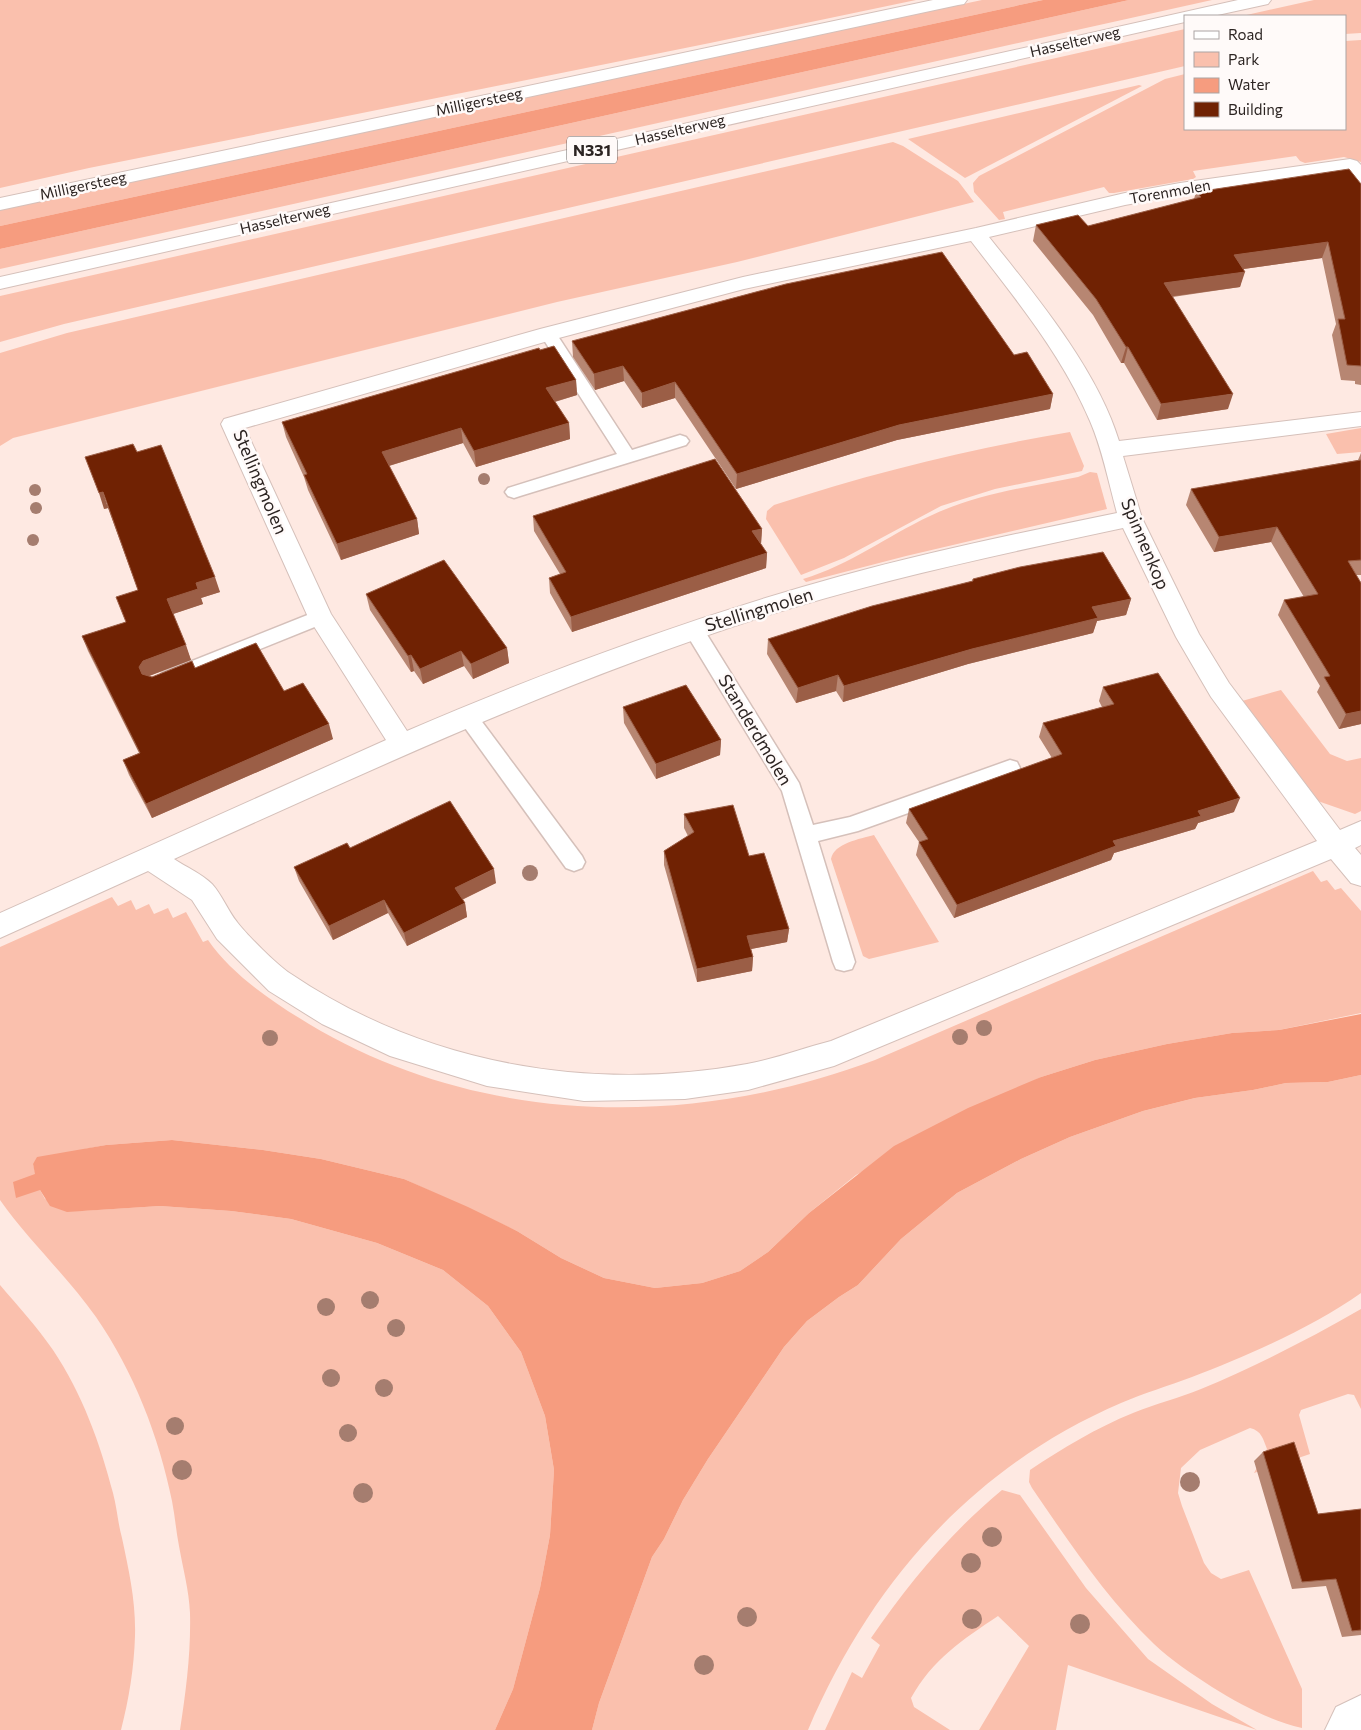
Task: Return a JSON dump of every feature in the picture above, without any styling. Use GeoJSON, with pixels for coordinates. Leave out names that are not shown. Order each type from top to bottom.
{"type":"FeatureCollection","features":[{"type":"Feature","properties":{"kind":"street","name":"Milligersteeg"},"geometry":{"type":"LineString","coordinates":[[0,204],[958,0]]}},
{"type":"Feature","properties":{"kind":"street"},"geometry":{"type":"LineString","coordinates":[[1194,15],[1262,0]]}},
{"type":"Feature","properties":{"kind":"street","name":"Hasselterweg"},"geometry":{"type":"LineString","coordinates":[[0,282],[1184,17]]}},
{"type":"Feature","properties":{"kind":"street","name":"Torenmolen"},"geometry":{"type":"LineString","coordinates":[[976,234],[1126,199],[1180,189],[1350,165],[1361,177]]}},
{"type":"Feature","properties":{"kind":"street","name":"Stellingmolen"},"geometry":{"type":"LineString","coordinates":[[402,744],[320,617],[232,424],[548,334],[743,283],[976,234]]}},
{"type":"Feature","properties":{"kind":"street","name":"Spinnenkop"},"geometry":{"type":"LineString","coordinates":[[976,234],[1039,314],[1073,367],[1102,422],[1130,518],[1188,637],[1207,669],[1220,690],[1336,845],[1361,875]]}},
{"type":"Feature","properties":{"kind":"street"},"geometry":{"type":"LineString","coordinates":[[1110,450],[1361,420]]}},
{"type":"Feature","properties":{"kind":"street","name":"Stellingmolen"},"geometry":{"type":"LineString","coordinates":[[0,926],[402,744],[593,666],[694,630],[803,596],[911,567],[1130,518]]}},
{"type":"Feature","properties":{"kind":"street"},"geometry":{"type":"LineString","coordinates":[[150,858],[202,892],[227,931],[279,982],[332,1015],[400,1047],[487,1073],[584,1088],[685,1086],[748,1077],[834,1053],[1336,845],[1361,832]]}},
{"type":"Feature","properties":{"kind":"street"},"geometry":{"type":"LineString","coordinates":[[1344,1730],[1349,1720],[1361,1714]]}},
{"type":"Feature","properties":{"kind":"lane"},"geometry":{"type":"LineString","coordinates":[[548,334],[628,457]]}},
{"type":"Feature","properties":{"kind":"lane"},"geometry":{"type":"LineString","coordinates":[[514,492],[680,441]]}},
{"type":"Feature","properties":{"kind":"lane"},"geometry":{"type":"LineString","coordinates":[[157,683],[320,617]]}},
{"type":"Feature","properties":{"kind":"lane","name":"Standerdmolen"},"geometry":{"type":"LineString","coordinates":[[694,630],[792,789],[844,962]]}},
{"type":"Feature","properties":{"kind":"lane"},"geometry":{"type":"LineString","coordinates":[[467,716],[574,862]]}},
{"type":"Feature","properties":{"kind":"lane"},"geometry":{"type":"LineString","coordinates":[[806,835],[851,825],[1010,768]]}},
{"type":"Feature","properties":{"kind":"green space"},"geometry":{"type":"Polygon","coordinates":[[[0,0],[916,0],[89,168],[0,188],[0,0]]]}},
{"type":"Feature","properties":{"kind":"green space"},"geometry":{"type":"Polygon","coordinates":[[[982,0],[1043,0],[0,226],[0,209],[982,0]]]}},
{"type":"Feature","properties":{"kind":"green space"},"geometry":{"type":"Polygon","coordinates":[[[1129,0],[1212,0],[0,269],[0,249],[1129,0]]]}},
{"type":"Feature","properties":{"kind":"green space"},"geometry":{"type":"Polygon","coordinates":[[[1314,0],[1361,0],[1361,33],[1346,34],[1346,15],[1246,15],[1314,0]]]}},
{"type":"Feature","properties":{"kind":"green space"},"geometry":{"type":"Polygon","coordinates":[[[1184,29],[1184,66],[64,324],[0,342],[0,296],[1184,29]]]}},
{"type":"Feature","properties":{"kind":"green space"},"geometry":{"type":"Polygon","coordinates":[[[1361,40],[1361,162],[1344,157],[1305,163],[1296,156],[1193,171],[1196,177],[1193,179],[1114,193],[1109,193],[1104,187],[1003,212],[1005,219],[999,220],[974,192],[973,183],[979,176],[1165,79],[1184,74],[1184,130],[1346,130],[1346,41],[1361,40]]]}},
{"type":"Feature","properties":{"kind":"green space"},"geometry":{"type":"Polygon","coordinates":[[[1139,85],[1142,86],[965,178],[908,139],[1139,85]]]}},
{"type":"Feature","properties":{"kind":"green space"},"geometry":{"type":"Polygon","coordinates":[[[893,142],[903,146],[958,181],[974,202],[737,262],[557,302],[13,438],[0,446],[0,353],[67,333],[893,142]]]}},
{"type":"Feature","properties":{"kind":"green space"},"geometry":{"type":"Polygon","coordinates":[[[1361,428],[1361,452],[1337,454],[1326,434],[1361,428]]]}},
{"type":"Feature","properties":{"kind":"green space"},"geometry":{"type":"Polygon","coordinates":[[[1070,432],[1084,466],[1082,471],[995,489],[941,506],[844,558],[801,575],[766,519],[767,511],[774,505],[847,482],[958,454],[1070,432]]]}},
{"type":"Feature","properties":{"kind":"green space"},"geometry":{"type":"Polygon","coordinates":[[[1090,472],[1097,473],[1107,509],[906,556],[806,582],[803,579],[837,566],[914,524],[948,508],[1021,488],[1078,477],[1090,472]]]}},
{"type":"Feature","properties":{"kind":"green space"},"geometry":{"type":"Polygon","coordinates":[[[1281,690],[1330,754],[1347,761],[1361,758],[1361,811],[1355,814],[1312,799],[1242,701],[1281,690]]]}},
{"type":"Feature","properties":{"kind":"green space"},"geometry":{"type":"Polygon","coordinates":[[[874,835],[939,942],[869,959],[863,956],[831,859],[833,854],[842,845],[874,835]]]}},
{"type":"Feature","properties":{"kind":"green space"},"geometry":{"type":"Polygon","coordinates":[[[1313,871],[1321,882],[1327,880],[1335,890],[1341,888],[1361,911],[1361,1013],[1279,1030],[1232,1033],[1167,1044],[1095,1060],[1041,1077],[856,1175],[809,1213],[768,1252],[740,1271],[702,1283],[655,1288],[604,1278],[561,1258],[517,1231],[404,1179],[321,1159],[263,1150],[172,1140],[106,1145],[33,1164],[40,1190],[45,1199],[81,1211],[160,1206],[231,1211],[291,1219],[377,1243],[443,1270],[488,1306],[521,1352],[545,1416],[554,1470],[550,1535],[540,1588],[513,1689],[495,1730],[180,1730],[189,1657],[189,1604],[167,1477],[152,1429],[133,1383],[110,1338],[85,1302],[23,1230],[0,1200],[0,947],[112,897],[118,906],[131,900],[136,910],[149,904],[154,914],[168,908],[173,918],[186,912],[203,942],[208,940],[229,965],[254,987],[281,1007],[309,1024],[375,1058],[444,1083],[515,1099],[588,1106],[660,1106],[733,1098],[805,1082],[875,1060],[1313,871]]]}},
{"type":"Feature","properties":{"kind":"green space"},"geometry":{"type":"Polygon","coordinates":[[[1361,1075],[1361,1293],[1322,1318],[1279,1340],[1213,1369],[1121,1403],[1067,1429],[1018,1460],[973,1496],[932,1535],[895,1579],[863,1626],[833,1676],[808,1730],[592,1730],[599,1703],[652,1557],[708,1459],[784,1347],[807,1321],[858,1285],[901,1239],[957,1193],[1021,1159],[1070,1137],[1143,1111],[1195,1098],[1253,1090],[1286,1083],[1328,1082],[1361,1075]]]}},
{"type":"Feature","properties":{"kind":"green space"},"geometry":{"type":"Polygon","coordinates":[[[0,1285],[47,1341],[73,1383],[96,1437],[113,1493],[132,1587],[135,1623],[129,1695],[121,1730],[0,1730],[0,1285]]]}},
{"type":"Feature","properties":{"kind":"green space"},"geometry":{"type":"Polygon","coordinates":[[[1361,1309],[1361,1409],[1354,1395],[1348,1394],[1301,1410],[1299,1415],[1310,1454],[1254,1473],[1267,1449],[1260,1433],[1250,1428],[1200,1450],[1181,1468],[1178,1493],[1204,1563],[1211,1573],[1221,1579],[1249,1570],[1302,1689],[1302,1728],[1267,1716],[1234,1700],[1189,1672],[1154,1644],[1104,1589],[1074,1549],[1032,1488],[1029,1482],[1030,1470],[1067,1446],[1106,1425],[1141,1410],[1201,1389],[1242,1371],[1361,1309]]]}},
{"type":"Feature","properties":{"kind":"green space"},"geometry":{"type":"Polygon","coordinates":[[[1002,1490],[1020,1495],[1086,1588],[1148,1659],[1212,1704],[1257,1730],[1068,1665],[1056,1730],[979,1730],[1029,1646],[998,1616],[949,1651],[929,1672],[911,1698],[914,1707],[950,1730],[825,1730],[852,1672],[862,1678],[880,1645],[871,1638],[885,1618],[915,1578],[948,1541],[1002,1490]]]}},
{"type":"Feature","properties":{"kind":"water"},"geometry":{"type":"Polygon","coordinates":[[[1043,0],[1129,0],[0,249],[0,226],[1043,0]]]}},
{"type":"Feature","properties":{"kind":"water"},"geometry":{"type":"Polygon","coordinates":[[[1361,1014],[1361,1075],[1328,1082],[1286,1083],[1253,1090],[1195,1098],[1143,1111],[1070,1137],[1021,1159],[957,1193],[901,1239],[858,1285],[807,1321],[784,1347],[708,1459],[652,1557],[599,1703],[592,1730],[495,1730],[513,1689],[540,1588],[550,1535],[554,1470],[545,1416],[521,1352],[488,1306],[443,1270],[377,1243],[291,1219],[231,1211],[160,1206],[67,1212],[50,1206],[40,1190],[16,1198],[13,1182],[35,1174],[33,1164],[37,1157],[106,1145],[172,1140],[263,1150],[321,1159],[404,1179],[517,1231],[561,1258],[604,1278],[655,1288],[702,1283],[740,1271],[768,1252],[809,1213],[894,1146],[968,1108],[1041,1077],[1095,1060],[1167,1044],[1232,1033],[1279,1030],[1361,1014]]]}},
{"type":"Feature","properties":{"kind":"building"},"geometry":{"type":"Polygon","coordinates":[[[1349,169],[1361,184],[1361,366],[1347,365],[1338,319],[1345,319],[1328,242],[1234,255],[1245,272],[1164,283],[1233,394],[1161,404],[1128,347],[1126,347],[1096,299],[1036,225],[1078,215],[1088,226],[1201,197],[1196,192],[1349,169]]]}},
{"type":"Feature","properties":{"kind":"building"},"geometry":{"type":"Polygon","coordinates":[[[942,252],[1014,355],[1027,352],[1053,394],[899,425],[737,474],[675,382],[642,393],[623,366],[594,374],[572,341],[786,284],[942,252]]]}},
{"type":"Feature","properties":{"kind":"building"},"geometry":{"type":"Polygon","coordinates":[[[554,346],[576,380],[546,388],[569,423],[474,451],[461,428],[382,452],[417,519],[337,544],[304,475],[307,474],[282,422],[539,348],[540,350],[554,346]]]}},
{"type":"Feature","properties":{"kind":"building"},"geometry":{"type":"Polygon","coordinates":[[[133,444],[137,452],[161,445],[215,577],[196,583],[198,589],[167,599],[186,645],[143,661],[139,667],[142,674],[152,677],[192,661],[195,668],[256,643],[284,691],[303,683],[329,724],[146,804],[123,760],[140,753],[82,636],[126,622],[116,597],[138,590],[103,492],[99,493],[85,457],[133,444]]]}},
{"type":"Feature","properties":{"kind":"building"},"geometry":{"type":"Polygon","coordinates":[[[715,459],[762,529],[752,531],[767,553],[571,617],[549,578],[566,572],[533,516],[715,459]]]}},
{"type":"Feature","properties":{"kind":"building"},"geometry":{"type":"Polygon","coordinates":[[[1361,460],[1361,560],[1348,561],[1361,583],[1361,711],[1346,714],[1324,677],[1330,676],[1284,600],[1318,594],[1277,527],[1219,537],[1191,489],[1361,460]]]}},
{"type":"Feature","properties":{"kind":"building"},"geometry":{"type":"Polygon","coordinates":[[[1103,552],[1131,599],[1092,607],[1098,618],[972,649],[844,686],[838,675],[798,688],[768,639],[872,606],[973,581],[973,579],[1020,567],[1103,552]]]}},
{"type":"Feature","properties":{"kind":"building"},"geometry":{"type":"Polygon","coordinates":[[[444,560],[507,648],[471,664],[461,651],[420,669],[411,655],[408,656],[366,594],[444,560]]]}},
{"type":"Feature","properties":{"kind":"building"},"geometry":{"type":"Polygon","coordinates":[[[1158,673],[1240,798],[1198,811],[1201,816],[1113,841],[1116,846],[957,905],[919,842],[928,839],[909,809],[1062,754],[1043,723],[1114,704],[1103,687],[1158,673]]]}},
{"type":"Feature","properties":{"kind":"building"},"geometry":{"type":"Polygon","coordinates":[[[686,685],[721,740],[656,764],[623,707],[686,685]]]}},
{"type":"Feature","properties":{"kind":"building"},"geometry":{"type":"Polygon","coordinates":[[[450,801],[494,869],[455,888],[465,903],[404,933],[384,900],[329,926],[294,867],[347,843],[350,848],[450,801]]]}},
{"type":"Feature","properties":{"kind":"building"},"geometry":{"type":"Polygon","coordinates":[[[733,805],[749,856],[764,853],[789,929],[747,936],[753,957],[697,969],[664,851],[694,832],[684,814],[733,805]]]}},
{"type":"Feature","properties":{"kind":"building"},"geometry":{"type":"Polygon","coordinates":[[[1294,1442],[1318,1514],[1361,1509],[1361,1630],[1352,1631],[1336,1579],[1302,1582],[1263,1452],[1294,1442]]]}}]}
